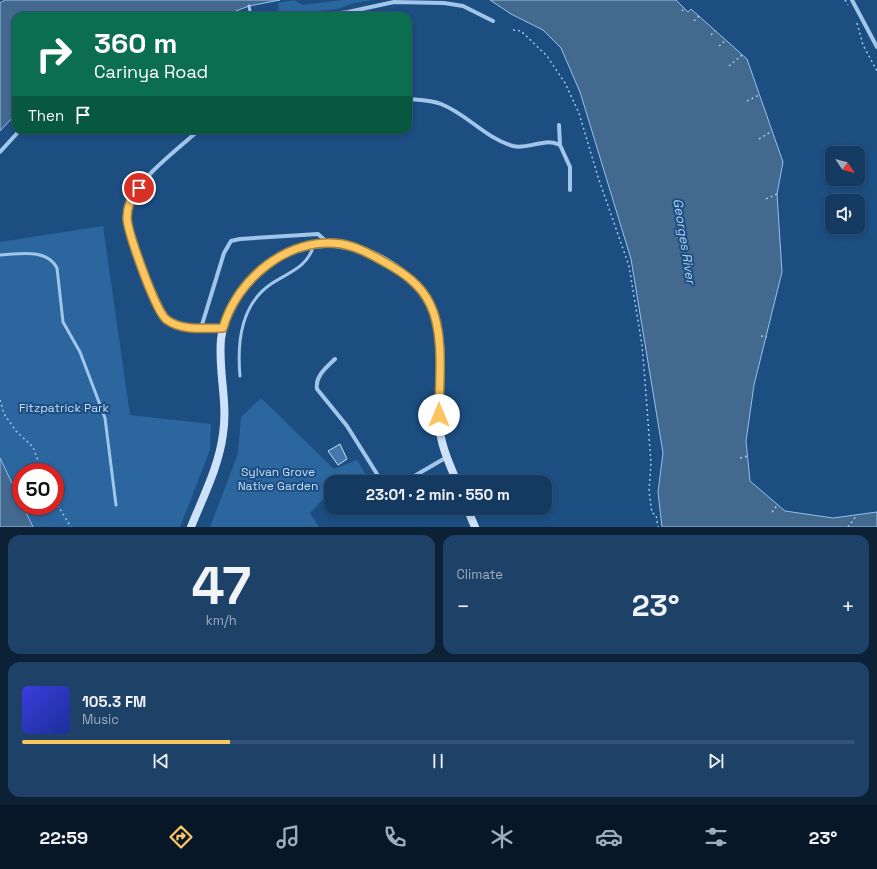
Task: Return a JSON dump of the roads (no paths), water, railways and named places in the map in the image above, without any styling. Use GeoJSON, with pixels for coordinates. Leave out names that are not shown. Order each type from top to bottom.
{"type":"FeatureCollection","features":[{"type":"Feature","properties":{"kind":"main road"},"geometry":{"type":"LineString","coordinates":[[191,527],[214,468],[223,436],[225,414],[221,349],[223,328],[226,318],[237,297],[259,272],[273,261],[288,253],[313,245],[329,244],[352,247],[381,260],[412,281],[429,302],[435,314],[439,336],[439,422],[447,457],[454,475]]}},
{"type":"Feature","properties":{"kind":"main road"},"geometry":{"type":"LineString","coordinates":[[470,515],[475,527]]}},
{"type":"Feature","properties":{"kind":"street"},"geometry":{"type":"LineString","coordinates":[[852,0],[877,47]]}},
{"type":"Feature","properties":{"kind":"street"},"geometry":{"type":"LineString","coordinates":[[348,12],[394,2],[444,3],[463,6],[493,21]]}},
{"type":"Feature","properties":{"kind":"street"},"geometry":{"type":"LineString","coordinates":[[412,99],[434,101],[442,104],[486,133],[512,146],[519,147],[550,141],[560,145]]}},
{"type":"Feature","properties":{"kind":"street"},"geometry":{"type":"LineString","coordinates":[[559,125],[560,145],[570,167],[570,190]]}},
{"type":"Feature","properties":{"kind":"street"},"geometry":{"type":"LineString","coordinates":[[0,152],[16,134]]}},
{"type":"Feature","properties":{"kind":"street"},"geometry":{"type":"LineString","coordinates":[[195,134],[167,159],[139,188],[130,202],[127,218],[150,288],[161,315],[173,324],[188,328],[223,328]]}},
{"type":"Feature","properties":{"kind":"street"},"geometry":{"type":"LineString","coordinates":[[201,328],[224,253],[231,241],[240,239],[318,234],[329,244]]}},
{"type":"Feature","properties":{"kind":"street"},"geometry":{"type":"LineString","coordinates":[[335,359],[319,375],[316,384],[317,389],[347,426],[378,475]]}},
{"type":"Feature","properties":{"kind":"street"},"geometry":{"type":"LineString","coordinates":[[416,475],[447,457]]}},
{"type":"Feature","properties":{"kind":"lane"},"geometry":{"type":"LineString","coordinates":[[249,6],[250,12]]}},
{"type":"Feature","properties":{"kind":"lane"},"geometry":{"type":"LineString","coordinates":[[240,376],[239,342],[247,312],[263,290],[306,261],[313,245]]}},
{"type":"Feature","properties":{"kind":"lane"},"geometry":{"type":"LineString","coordinates":[[0,255],[44,255],[53,260],[57,268],[63,322],[80,352],[105,418],[116,505]]}},
{"type":"Feature","properties":{"kind":"water"},"geometry":{"type":"Polygon","coordinates":[[[5,0],[280,0],[249,6],[233,12],[12,12],[12,118],[0,131],[0,3],[5,0]]]}},
{"type":"Feature","properties":{"kind":"water","name":"Georges River"},"geometry":{"type":"Polygon","coordinates":[[[490,0],[676,0],[688,12],[691,9],[747,59],[783,162],[777,194],[782,272],[754,385],[746,441],[750,481],[785,511],[833,518],[877,512],[877,527],[662,527],[658,492],[663,453],[631,259],[580,92],[561,48],[543,30],[511,14],[490,0]]]}},
{"type":"Feature","properties":{"kind":"water"},"geometry":{"type":"Polygon","coordinates":[[[0,458],[12,483],[12,515],[27,515],[33,527],[0,527],[0,458]]]}},
{"type":"Feature","properties":{"kind":"park label","name":"Fitzpatrick Park"},"geometry":{"type":"Point","coordinates":[64,408]}},
{"type":"Feature","properties":{"kind":"park label","name":"Sylvan Grove Native Garden"},"geometry":{"type":"Point","coordinates":[278,479]}}]}
